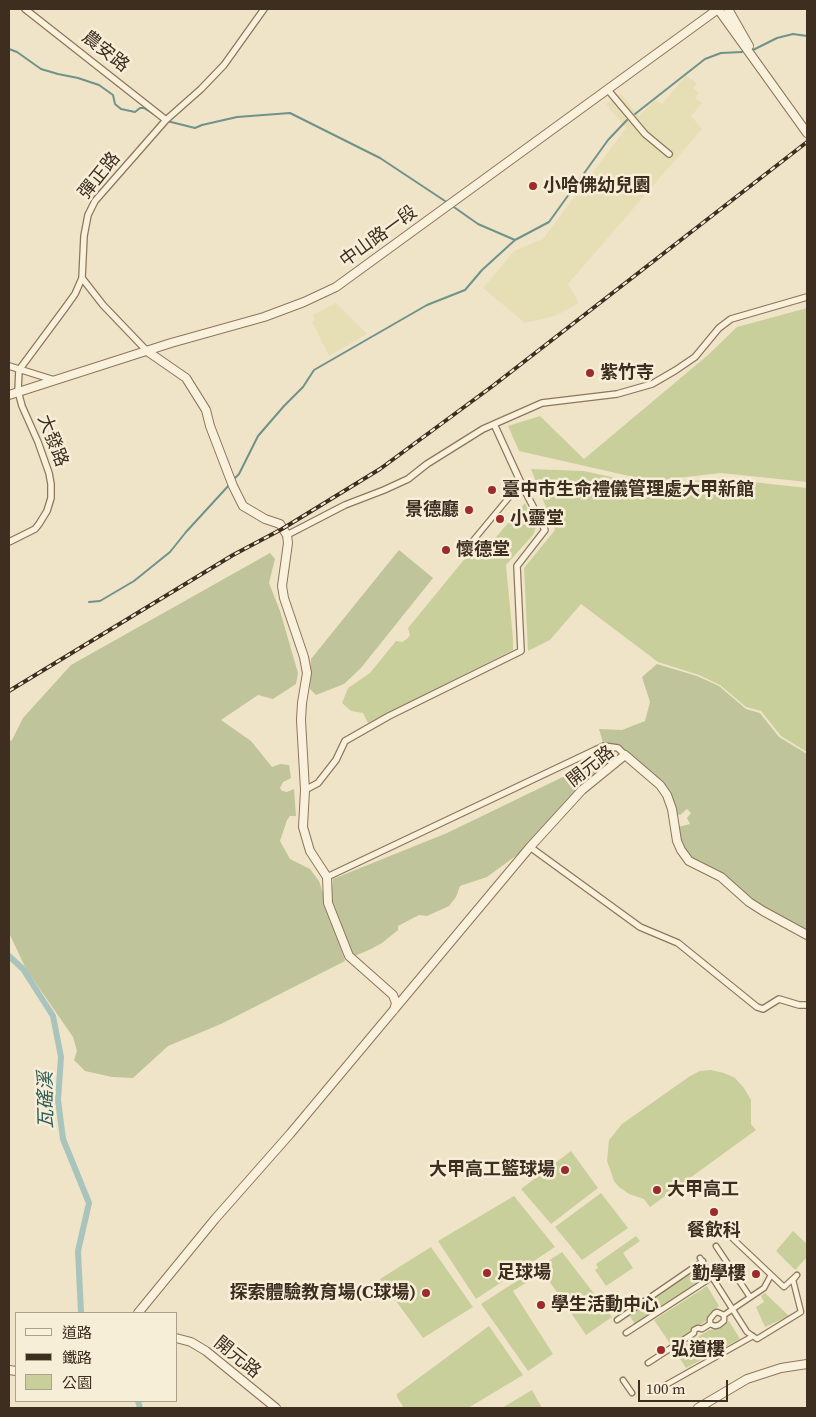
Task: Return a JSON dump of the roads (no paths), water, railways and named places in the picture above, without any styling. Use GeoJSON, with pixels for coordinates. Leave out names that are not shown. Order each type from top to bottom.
{"type":"FeatureCollection","features":[{"type":"Feature","properties":{"kind":"street","name":"農安路"},"geometry":{"type":"LineString","coordinates":[[25,9],[166,120]]}},
{"type":"Feature","properties":{"kind":"street","name":"彈正路"},"geometry":{"type":"LineString","coordinates":[[19,370],[75,294],[82,278],[84,236],[88,215],[95,201],[166,120],[219,71],[264,9]]}},
{"type":"Feature","properties":{"kind":"street"},"geometry":{"type":"LineString","coordinates":[[718,9],[804,123],[807,133]]}},
{"type":"Feature","properties":{"kind":"street","name":"中山路一段"},"geometry":{"type":"LineString","coordinates":[[9,395],[147,351],[264,317],[301,304],[336,287],[718,9]]}},
{"type":"Feature","properties":{"kind":"street"},"geometry":{"type":"LineString","coordinates":[[728,9],[756,61]]}},
{"type":"Feature","properties":{"kind":"street"},"geometry":{"type":"LineString","coordinates":[[608,90],[645,134],[669,154]]}},
{"type":"Feature","properties":{"kind":"street"},"geometry":{"type":"LineString","coordinates":[[82,278],[103,305],[147,351],[186,378],[206,410],[210,426],[243,506],[280,524],[288,535],[283,578],[284,598],[304,657],[307,672],[300,720],[306,790],[304,827],[310,851],[327,877],[328,903],[349,956],[393,995],[396,1003],[393,1012]]}},
{"type":"Feature","properties":{"kind":"street"},"geometry":{"type":"LineString","coordinates":[[288,535],[345,505],[408,479],[463,440],[494,424],[542,403],[617,394],[652,384],[695,356],[719,328],[731,319],[807,297]]}},
{"type":"Feature","properties":{"kind":"street"},"geometry":{"type":"LineString","coordinates":[[9,366],[55,380]]}},
{"type":"Feature","properties":{"kind":"street"},"geometry":{"type":"LineString","coordinates":[[18,391],[19,370]]}},
{"type":"Feature","properties":{"kind":"street","name":"大發路"},"geometry":{"type":"LineString","coordinates":[[9,542],[39,524],[47,511],[51,491],[49,473],[22,406],[18,391]]}},
{"type":"Feature","properties":{"kind":"street"},"geometry":{"type":"LineString","coordinates":[[306,790],[318,783],[336,760],[345,741],[389,716],[521,651],[517,566],[545,530],[520,483],[494,424]]}},
{"type":"Feature","properties":{"kind":"street"},"geometry":{"type":"LineString","coordinates":[[471,543],[520,483]]}},
{"type":"Feature","properties":{"kind":"street"},"geometry":{"type":"LineString","coordinates":[[327,877],[604,746],[618,748],[625,755]]}},
{"type":"Feature","properties":{"kind":"street","name":"開元路"},"geometry":{"type":"LineString","coordinates":[[139,1312],[215,1219],[393,1012],[530,847],[582,790],[625,755],[660,785],[667,795],[672,809],[677,841],[689,861],[721,877],[749,902],[763,911],[807,934]]}},
{"type":"Feature","properties":{"kind":"street"},"geometry":{"type":"LineString","coordinates":[[530,847],[640,927],[678,943],[757,1008],[763,1009],[779,998],[799,1005],[807,1005]]}},
{"type":"Feature","properties":{"kind":"street"},"geometry":{"type":"LineString","coordinates":[[617,1320],[702,1259],[747,1332],[753,1336],[757,1338],[801,1312],[793,1280],[797,1275],[784,1287],[730,1236]]}},
{"type":"Feature","properties":{"kind":"street"},"geometry":{"type":"LineString","coordinates":[[716,1246],[750,1297]]}},
{"type":"Feature","properties":{"kind":"street"},"geometry":{"type":"LineString","coordinates":[[710,1324],[719,1325],[724,1320],[724,1315],[764,1288],[771,1275]]}},
{"type":"Feature","properties":{"kind":"street"},"geometry":{"type":"LineString","coordinates":[[626,1333],[712,1277]]}},
{"type":"Feature","properties":{"kind":"street"},"geometry":{"type":"LineString","coordinates":[[710,1324],[711,1316],[715,1313],[724,1315]]}},
{"type":"Feature","properties":{"kind":"street"},"geometry":{"type":"LineString","coordinates":[[648,1363],[694,1333],[694,1330],[702,1329],[710,1324]]}},
{"type":"Feature","properties":{"kind":"street"},"geometry":{"type":"LineString","coordinates":[[664,1386],[753,1336]]}},
{"type":"Feature","properties":{"kind":"street","name":"開元路"},"geometry":{"type":"LineString","coordinates":[[178,1339],[191,1342],[206,1350],[276,1408]]}},
{"type":"Feature","properties":{"kind":"street"},"geometry":{"type":"LineString","coordinates":[[698,1408],[748,1379],[781,1368],[806,1365]]}},
{"type":"Feature","properties":{"kind":"street"},"geometry":{"type":"LineString","coordinates":[[623,1380],[632,1393]]}},
{"type":"Feature","properties":{"kind":"waterway"},"geometry":{"type":"LineString","coordinates":[[753,50],[777,38],[793,34],[807,36]]}},
{"type":"Feature","properties":{"kind":"waterway"},"geometry":{"type":"LineString","coordinates":[[9,49],[17,52],[41,69],[99,85],[113,95],[115,104],[121,109],[135,112],[140,108],[144,108],[160,118]]}},
{"type":"Feature","properties":{"kind":"waterway"},"geometry":{"type":"LineString","coordinates":[[635,114],[705,59],[721,53],[742,52]]}},
{"type":"Feature","properties":{"kind":"waterway"},"geometry":{"type":"LineString","coordinates":[[167,121],[195,128],[237,117],[290,113],[380,158],[448,203]]}},
{"type":"Feature","properties":{"kind":"waterway"},"geometry":{"type":"LineString","coordinates":[[233,480],[239,474],[258,436],[303,387],[314,370],[427,305],[465,290],[482,270],[515,240],[549,222],[608,140],[627,120]]}},
{"type":"Feature","properties":{"kind":"waterway"},"geometry":{"type":"LineString","coordinates":[[451,205],[478,224],[515,240]]}},
{"type":"Feature","properties":{"kind":"waterway"},"geometry":{"type":"LineString","coordinates":[[89,602],[100,601],[134,581],[170,552],[230,484]]}},
{"type":"Feature","properties":{"kind":"waterway","name":"瓦磘溪"},"geometry":{"type":"LineString","coordinates":[[9,956],[23,969],[53,1016],[61,1057],[58,1100],[63,1139],[89,1203],[78,1251],[81,1312]]}},
{"type":"Feature","properties":{"kind":"waterway"},"geometry":{"type":"LineString","coordinates":[[138,1402],[140,1408]]}},
{"type":"Feature","properties":{"kind":"railway"},"geometry":{"type":"LineString","coordinates":[[9,691],[233,555],[282,529],[380,469],[494,385],[807,142]]}},
{"type":"Feature","properties":{"kind":"place","name":"小哈佛幼兒園"},"geometry":{"type":"Point","coordinates":[533,186]}},
{"type":"Feature","properties":{"kind":"place","name":"紫竹寺"},"geometry":{"type":"Point","coordinates":[590,373]}},
{"type":"Feature","properties":{"kind":"place","name":"臺中市生命禮儀管理處大甲新館"},"geometry":{"type":"Point","coordinates":[492,490]}},
{"type":"Feature","properties":{"kind":"place","name":"景德廳"},"geometry":{"type":"Point","coordinates":[469,510]}},
{"type":"Feature","properties":{"kind":"place","name":"小靈堂"},"geometry":{"type":"Point","coordinates":[500,519]}},
{"type":"Feature","properties":{"kind":"place","name":"懷德堂"},"geometry":{"type":"Point","coordinates":[446,550]}},
{"type":"Feature","properties":{"kind":"place","name":"大甲高工籃球場"},"geometry":{"type":"Point","coordinates":[565,1170]}},
{"type":"Feature","properties":{"kind":"place","name":"大甲高工"},"geometry":{"type":"Point","coordinates":[657,1190]}},
{"type":"Feature","properties":{"kind":"place","name":"餐飲科"},"geometry":{"type":"Point","coordinates":[714,1212]}},
{"type":"Feature","properties":{"kind":"place","name":"足球場"},"geometry":{"type":"Point","coordinates":[487,1273]}},
{"type":"Feature","properties":{"kind":"place","name":"勤學樓"},"geometry":{"type":"Point","coordinates":[756,1274]}},
{"type":"Feature","properties":{"kind":"place","name":"探索體驗教育場(C球場)"},"geometry":{"type":"Point","coordinates":[426,1293]}},
{"type":"Feature","properties":{"kind":"place","name":"學生活動中心"},"geometry":{"type":"Point","coordinates":[541,1305]}},
{"type":"Feature","properties":{"kind":"place","name":"弘道樓"},"geometry":{"type":"Point","coordinates":[661,1350]}}]}
